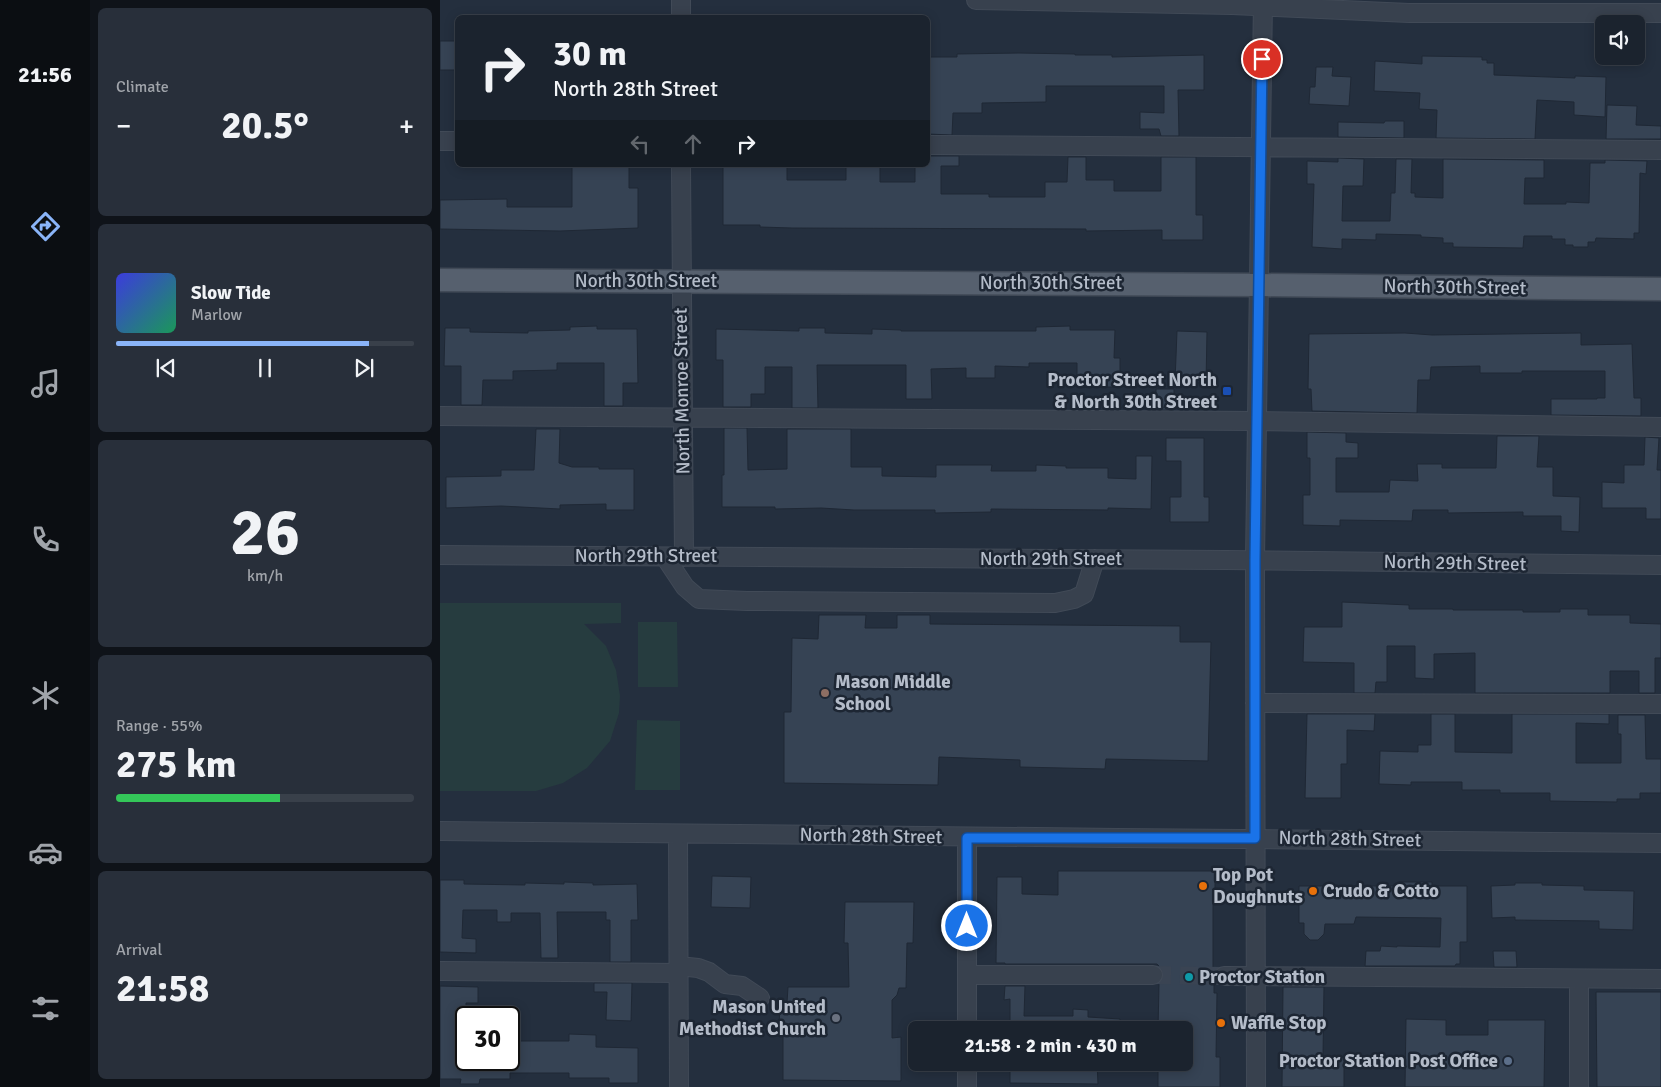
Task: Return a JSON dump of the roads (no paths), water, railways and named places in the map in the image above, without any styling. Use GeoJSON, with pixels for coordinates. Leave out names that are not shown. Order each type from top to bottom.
{"type":"FeatureCollection","features":[{"type":"Feature","properties":{"kind":"main road","name":"North 30th Street"},"geometry":{"type":"LineString","coordinates":[[440,280],[1661,289]]}},
{"type":"Feature","properties":{"kind":"street"},"geometry":{"type":"LineString","coordinates":[[681,0],[681,15]]}},
{"type":"Feature","properties":{"kind":"street"},"geometry":{"type":"LineString","coordinates":[[976,0],[1263,3],[1409,13],[1661,13]]}},
{"type":"Feature","properties":{"kind":"street"},"geometry":{"type":"LineString","coordinates":[[1256,1087],[1255,560],[1263,3]]}},
{"type":"Feature","properties":{"kind":"street"},"geometry":{"type":"LineString","coordinates":[[440,141],[455,141]]}},
{"type":"Feature","properties":{"kind":"street"},"geometry":{"type":"LineString","coordinates":[[930,145],[1661,150]]}},
{"type":"Feature","properties":{"kind":"street","name":"North Monroe Street"},"geometry":{"type":"LineString","coordinates":[[681,167],[684,556]]}},
{"type":"Feature","properties":{"kind":"street"},"geometry":{"type":"LineString","coordinates":[[440,416],[1661,427]]}},
{"type":"Feature","properties":{"kind":"street","name":"North 29th Street"},"geometry":{"type":"LineString","coordinates":[[440,555],[1255,560],[1661,566]]}},
{"type":"Feature","properties":{"kind":"street"},"geometry":{"type":"LineString","coordinates":[[665,556],[685,587],[699,599],[747,601],[1055,603],[1074,599],[1084,594],[1095,559]]}},
{"type":"Feature","properties":{"kind":"street"},"geometry":{"type":"LineString","coordinates":[[1255,703],[1661,704]]}},
{"type":"Feature","properties":{"kind":"street","name":"North 28th Street"},"geometry":{"type":"LineString","coordinates":[[440,831],[967,838],[1255,838],[1661,843]]}},
{"type":"Feature","properties":{"kind":"street"},"geometry":{"type":"LineString","coordinates":[[678,834],[679,1087]]}},
{"type":"Feature","properties":{"kind":"street"},"geometry":{"type":"LineString","coordinates":[[967,838],[967,1021]]}},
{"type":"Feature","properties":{"kind":"street"},"geometry":{"type":"LineString","coordinates":[[440,971],[679,970],[698,968],[709,972],[725,984],[742,986],[760,998]]}},
{"type":"Feature","properties":{"kind":"street"},"geometry":{"type":"LineString","coordinates":[[967,975],[1153,975]]}},
{"type":"Feature","properties":{"kind":"street"},"geometry":{"type":"LineString","coordinates":[[1224,976],[1661,979]]}},
{"type":"Feature","properties":{"kind":"street"},"geometry":{"type":"LineString","coordinates":[[1578,979],[1579,1087]]}},
{"type":"Feature","properties":{"kind":"street"},"geometry":{"type":"LineString","coordinates":[[967,1071],[967,1087]]}},
{"type":"Feature","properties":{"kind":"tunnel"},"geometry":{"type":"LineString","coordinates":[[1153,975],[1224,976]]}},
{"type":"Feature","properties":{"kind":"place","name":"Proctor Street North & North 30th Street"},"geometry":{"type":"Point","coordinates":[1227,391]}},
{"type":"Feature","properties":{"kind":"place","name":"Mason Middle School"},"geometry":{"type":"Point","coordinates":[825,693]}},
{"type":"Feature","properties":{"kind":"place","name":"Top Pot Doughnuts"},"geometry":{"type":"Point","coordinates":[1203,886]}},
{"type":"Feature","properties":{"kind":"place","name":"Crudo & Cotto"},"geometry":{"type":"Point","coordinates":[1313,891]}},
{"type":"Feature","properties":{"kind":"place","name":"Proctor Station"},"geometry":{"type":"Point","coordinates":[1189,977]}},
{"type":"Feature","properties":{"kind":"place","name":"Mason United Methodist Church"},"geometry":{"type":"Point","coordinates":[836,1018]}},
{"type":"Feature","properties":{"kind":"place","name":"Waffle Stop"},"geometry":{"type":"Point","coordinates":[1221,1023]}},
{"type":"Feature","properties":{"kind":"place","name":"Proctor Station Post Office"},"geometry":{"type":"Point","coordinates":[1508,1061]}}]}
